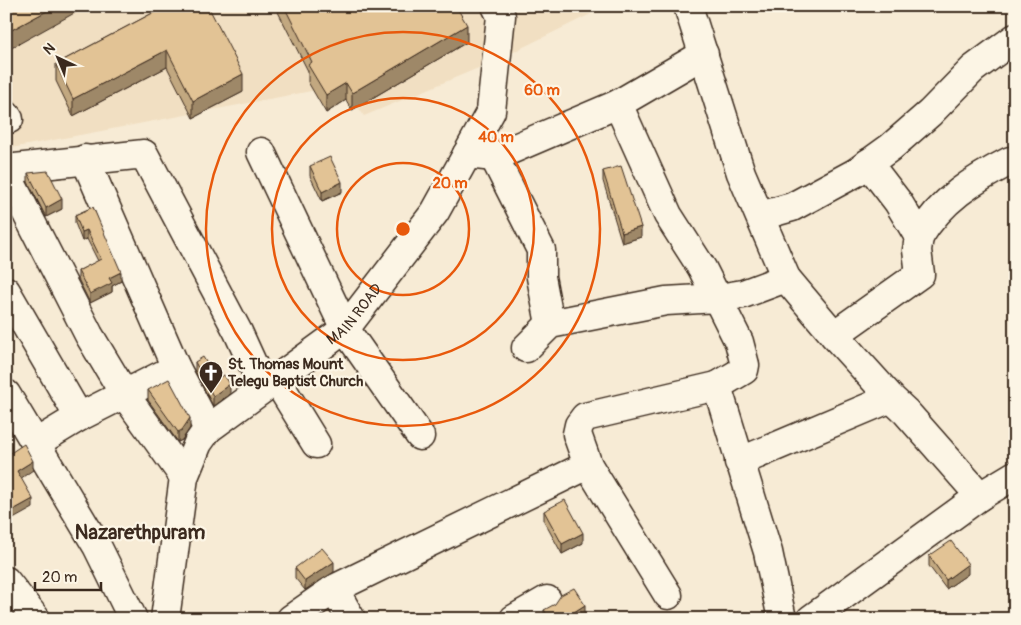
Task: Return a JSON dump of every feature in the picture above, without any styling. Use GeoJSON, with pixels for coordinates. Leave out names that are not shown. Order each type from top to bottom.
{"type":"FeatureCollection","features":[{"type":"Feature","properties":{"kind":"street"},"geometry":{"type":"LineString","coordinates":[[688,6],[741,173],[786,278],[890,398],[906,412],[980,496]]}},
{"type":"Feature","properties":{"kind":"street","name":"MAIN ROAD"},"geometry":{"type":"LineString","coordinates":[[165,619],[184,477],[198,443],[208,429],[345,329],[435,212],[491,111],[506,9]]}},
{"type":"Feature","properties":{"kind":"street"},"geometry":{"type":"LineString","coordinates":[[760,216],[792,207],[855,173],[891,147],[930,113],[973,70],[1015,38]]}},
{"type":"Feature","properties":{"kind":"street"},"geometry":{"type":"LineString","coordinates":[[467,154],[494,157],[618,104],[704,54]]}},
{"type":"Feature","properties":{"kind":"street"},"geometry":{"type":"LineString","coordinates":[[618,104],[668,215],[702,268],[718,298],[738,342],[745,365],[742,372],[717,386],[585,417],[579,425],[577,434],[588,465],[668,595]]}},
{"type":"Feature","properties":{"kind":"street"},"geometry":{"type":"LineString","coordinates":[[261,152],[345,329],[420,436]]}},
{"type":"Feature","properties":{"kind":"street"},"geometry":{"type":"LineString","coordinates":[[6,169],[144,154],[238,332],[270,383],[316,444]]}},
{"type":"Feature","properties":{"kind":"street"},"geometry":{"type":"LineString","coordinates":[[494,157],[541,250],[541,277],[550,324]]}},
{"type":"Feature","properties":{"kind":"street"},"geometry":{"type":"LineString","coordinates":[[85,159],[176,368],[208,429]]}},
{"type":"Feature","properties":{"kind":"street"},"geometry":{"type":"LineString","coordinates":[[834,335],[920,274],[917,250],[919,236],[929,219],[958,191],[1013,159]]}},
{"type":"Feature","properties":{"kind":"street"},"geometry":{"type":"LineString","coordinates":[[868,163],[898,202],[919,236]]}},
{"type":"Feature","properties":{"kind":"street"},"geometry":{"type":"LineString","coordinates":[[6,173],[89,335],[125,395],[184,477]]}},
{"type":"Feature","properties":{"kind":"street"},"geometry":{"type":"LineString","coordinates":[[526,348],[550,324],[666,301],[718,298],[743,294],[786,278]]}},
{"type":"Feature","properties":{"kind":"street"},"geometry":{"type":"LineString","coordinates":[[6,291],[79,417]]}},
{"type":"Feature","properties":{"kind":"street"},"geometry":{"type":"LineString","coordinates":[[36,443],[79,417],[176,368]]}},
{"type":"Feature","properties":{"kind":"street"},"geometry":{"type":"LineString","coordinates":[[717,386],[768,552],[782,619]]}},
{"type":"Feature","properties":{"kind":"street"},"geometry":{"type":"LineString","coordinates":[[6,394],[97,546],[134,619]]}},
{"type":"Feature","properties":{"kind":"street"},"geometry":{"type":"LineString","coordinates":[[739,462],[890,398]]}},
{"type":"Feature","properties":{"kind":"street"},"geometry":{"type":"LineString","coordinates":[[291,619],[334,589],[588,465]]}},
{"type":"Feature","properties":{"kind":"street"},"geometry":{"type":"LineString","coordinates":[[811,619],[980,496],[1015,476]]}},
{"type":"Feature","properties":{"kind":"street"},"geometry":{"type":"LineString","coordinates":[[6,581],[36,619]]}},
{"type":"Feature","properties":{"kind":"street"},"geometry":{"type":"LineString","coordinates":[[334,589],[351,619]]}},
{"type":"Feature","properties":{"kind":"street"},"geometry":{"type":"LineString","coordinates":[[514,619],[547,600]]}},
{"type":"Feature","properties":{"kind":"shaded area"},"geometry":{"type":"Polygon","coordinates":[[[6,6],[607,6],[495,61],[364,116],[343,85],[6,149],[6,6]]]}},
{"type":"Feature","properties":{"kind":"building"},"geometry":{"type":"Polygon","coordinates":[[[6,6],[56,6],[6,33],[6,6]]]}},
{"type":"Feature","properties":{"kind":"building"},"geometry":{"type":"Polygon","coordinates":[[[166,6],[208,6],[243,74],[193,101],[167,50],[73,99],[56,64],[166,6]]]}},
{"type":"Feature","properties":{"kind":"building"},"geometry":{"type":"Polygon","coordinates":[[[284,6],[456,6],[467,25],[352,93],[346,83],[326,95],[308,65],[312,62],[284,6]]]}},
{"type":"Feature","properties":{"kind":"building"},"geometry":{"type":"Polygon","coordinates":[[[330,157],[342,182],[322,192],[310,166],[330,157]]]}},
{"type":"Feature","properties":{"kind":"building"},"geometry":{"type":"Polygon","coordinates":[[[621,166],[641,227],[622,233],[603,171],[621,166]]]}},
{"type":"Feature","properties":{"kind":"building"},"geometry":{"type":"Polygon","coordinates":[[[48,171],[62,199],[46,208],[28,173],[48,171]]]}},
{"type":"Feature","properties":{"kind":"building"},"geometry":{"type":"Polygon","coordinates":[[[6,198],[12,209],[6,212],[6,198]]]}},
{"type":"Feature","properties":{"kind":"building"},"geometry":{"type":"Polygon","coordinates":[[[93,207],[121,272],[109,278],[112,283],[90,294],[78,271],[101,259],[87,230],[82,232],[75,215],[93,207]]]}},
{"type":"Feature","properties":{"kind":"building"},"geometry":{"type":"Polygon","coordinates":[[[203,357],[216,379],[224,375],[230,384],[213,396],[195,362],[203,357]]]}},
{"type":"Feature","properties":{"kind":"building"},"geometry":{"type":"Polygon","coordinates":[[[169,379],[190,418],[182,430],[178,432],[148,390],[169,379]]]}},
{"type":"Feature","properties":{"kind":"building"},"geometry":{"type":"Polygon","coordinates":[[[24,444],[33,461],[17,471],[33,499],[6,514],[6,456],[24,444]]]}},
{"type":"Feature","properties":{"kind":"building"},"geometry":{"type":"Polygon","coordinates":[[[565,500],[583,533],[562,544],[544,511],[565,500]]]}},
{"type":"Feature","properties":{"kind":"building"},"geometry":{"type":"Polygon","coordinates":[[[951,541],[968,564],[946,580],[929,556],[951,541]]]}},
{"type":"Feature","properties":{"kind":"building"},"geometry":{"type":"Polygon","coordinates":[[[322,548],[334,562],[305,581],[295,568],[322,548]]]}},
{"type":"Feature","properties":{"kind":"building"},"geometry":{"type":"Polygon","coordinates":[[[574,588],[585,605],[563,619],[550,619],[544,610],[555,604],[561,595],[574,588]]]}},
{"type":"Feature","properties":{"kind":"place","name":"St. Thomas Mount Telegu Baptist Church"},"geometry":{"type":"Point","coordinates":[211,394]}},
{"type":"Feature","properties":{"kind":"district","name":"Nazarethpuram"},"geometry":{"type":"Point","coordinates":[140,532]}}]}
